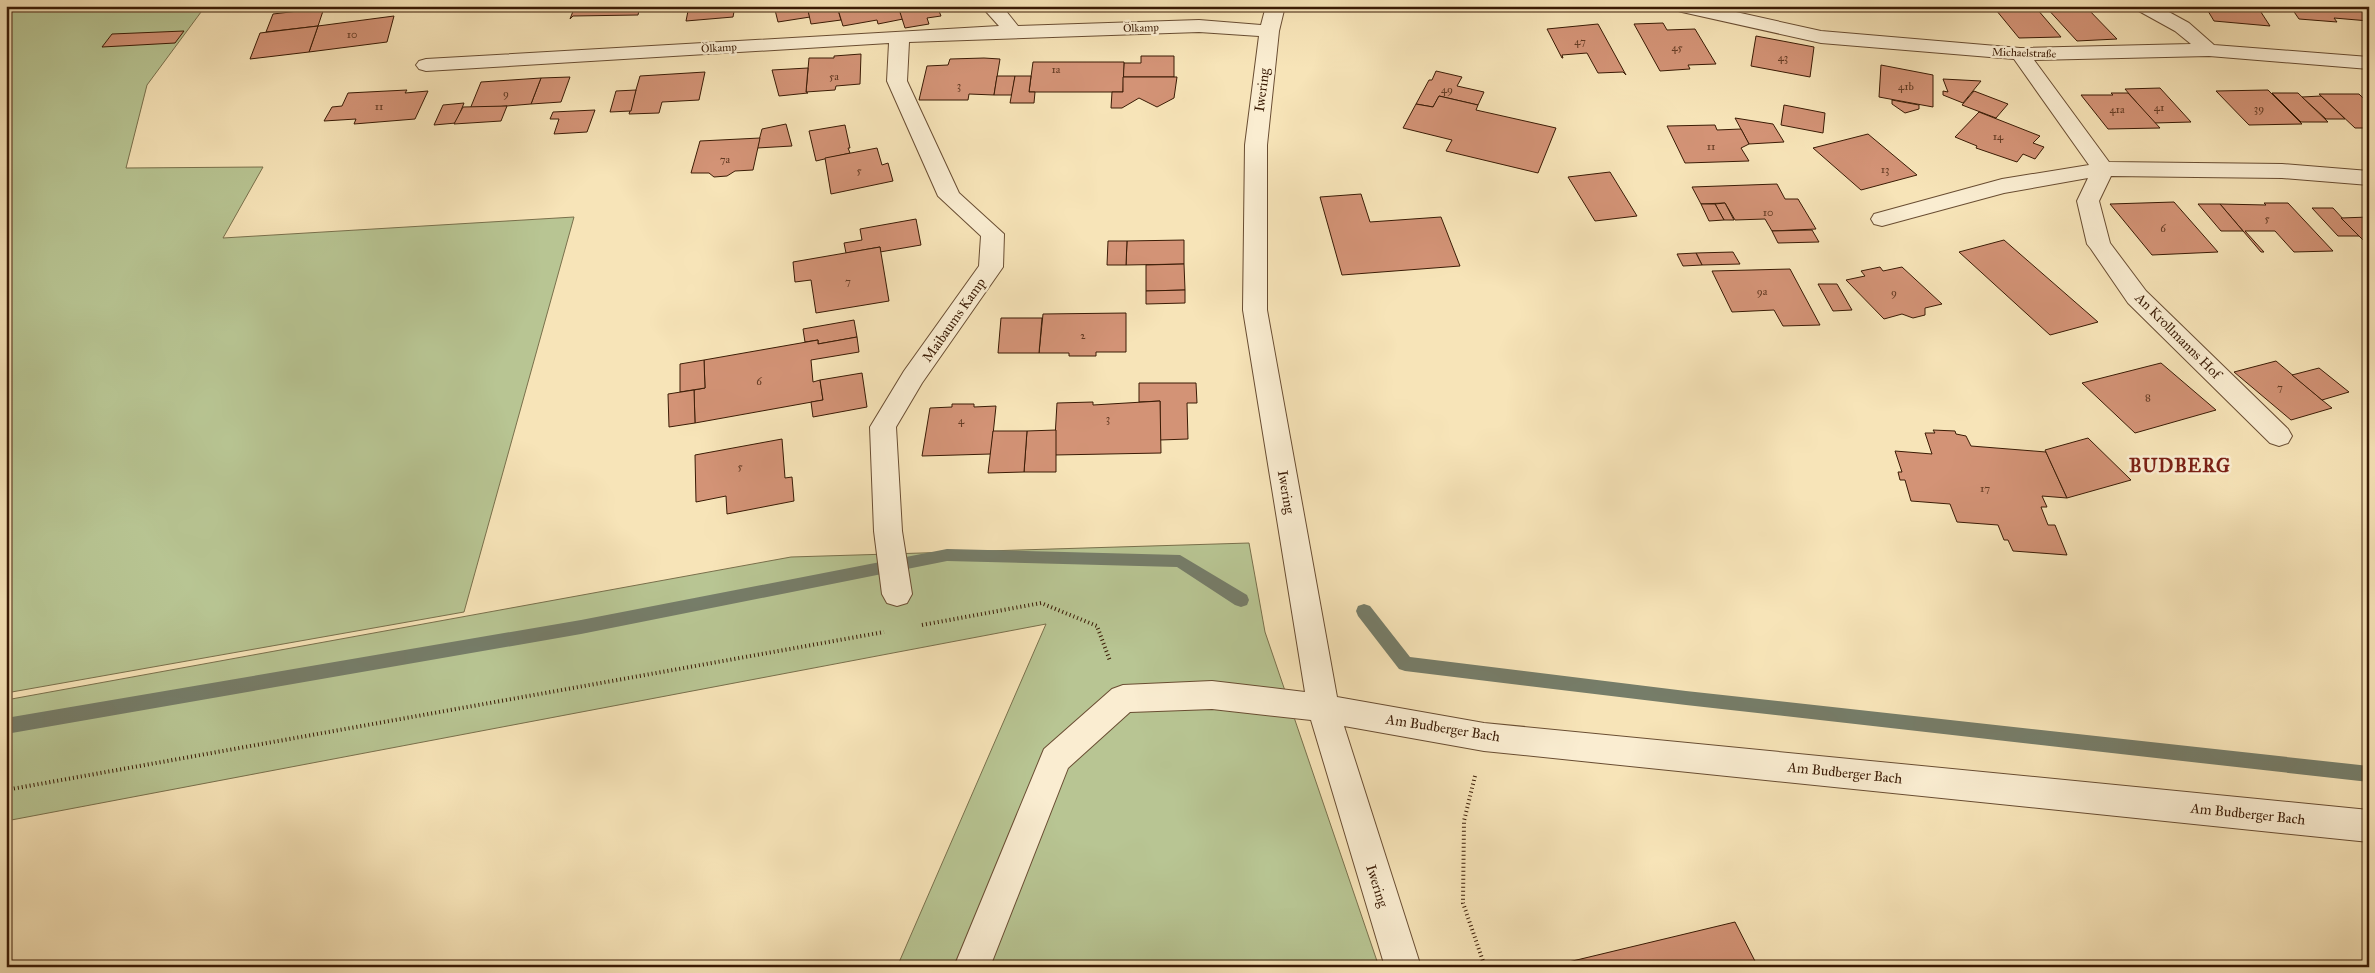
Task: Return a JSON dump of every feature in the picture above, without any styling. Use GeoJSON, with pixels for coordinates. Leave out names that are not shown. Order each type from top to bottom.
{"type":"FeatureCollection","features":[{"type":"Feature","properties":{"kind":"street"},"geometry":{"type":"LineString","coordinates":[[990,6],[1000,14],[1012,31]]}},
{"type":"Feature","properties":{"kind":"street","name":"Iwering"},"geometry":{"type":"LineString","coordinates":[[1276,6],[1269,31],[1256,145],[1254,310],[1324,708],[1403,967]]}},
{"type":"Feature","properties":{"kind":"street","name":"Michaelstraße"},"geometry":{"type":"LineString","coordinates":[[1682,6],[1822,37],[2020,54],[2209,50],[2369,63]]}},
{"type":"Feature","properties":{"kind":"street"},"geometry":{"type":"LineString","coordinates":[[2144,6],[2182,27],[2209,50]]}},
{"type":"Feature","properties":{"kind":"street","name":"Ölkamp"},"geometry":{"type":"LineString","coordinates":[[426,65],[1012,31],[1199,26],[1269,31]]}},
{"type":"Feature","properties":{"kind":"street","name":"Maibaums Kamp"},"geometry":{"type":"LineString","coordinates":[[897,594],[888,531],[882,427],[913,377],[991,267],[993,234],[949,196],[897,81],[899,37]]}},
{"type":"Feature","properties":{"kind":"street"},"geometry":{"type":"LineString","coordinates":[[2020,54],[2103,169]]}},
{"type":"Feature","properties":{"kind":"street"},"geometry":{"type":"LineString","coordinates":[[1882,219],[2002,186],[2103,169],[2282,171],[2369,178]]}},
{"type":"Feature","properties":{"kind":"street","name":"An Krollmanns Hof"},"geometry":{"type":"LineString","coordinates":[[2103,169],[2088,202],[2099,244],[2137,297],[2279,436]]}},
{"type":"Feature","properties":{"kind":"street","name":"Am Budberger Bach"},"geometry":{"type":"LineString","coordinates":[[1123,700],[1212,695],[1324,708],[1484,737],[2369,826]]}},
{"type":"Feature","properties":{"kind":"street"},"geometry":{"type":"LineString","coordinates":[[972,967],[1055,759],[1123,700]]}},
{"type":"Feature","properties":{"kind":"path"},"geometry":{"type":"LineString","coordinates":[[914,626],[1041,603],[1097,626],[1123,700]]}},
{"type":"Feature","properties":{"kind":"path"},"geometry":{"type":"LineString","coordinates":[[6,790],[894,630]]}},
{"type":"Feature","properties":{"kind":"path"},"geometry":{"type":"LineString","coordinates":[[1484,737],[1464,821],[1463,903],[1485,967]]}},
{"type":"Feature","properties":{"kind":"green space"},"geometry":{"type":"Polygon","coordinates":[[[6,6],[219,6],[204,8],[147,85],[126,168],[263,167],[223,238],[574,217],[464,612],[6,693],[6,6]]]}},
{"type":"Feature","properties":{"kind":"green space"},"geometry":{"type":"Polygon","coordinates":[[[1249,543],[1265,632],[1379,967],[897,967],[1046,624],[6,821],[6,700],[791,557],[1249,543]]]}},
{"type":"Feature","properties":{"kind":"building"},"geometry":{"type":"Polygon","coordinates":[[[575,6],[640,6],[638,15],[573,16],[570,19],[575,6]]]}},
{"type":"Feature","properties":{"kind":"building"},"geometry":{"type":"Polygon","coordinates":[[[689,6],[735,6],[733,17],[686,21],[689,6]]]}},
{"type":"Feature","properties":{"kind":"building"},"geometry":{"type":"Polygon","coordinates":[[[774,6],[807,6],[810,17],[778,22],[774,6]]]}},
{"type":"Feature","properties":{"kind":"building"},"geometry":{"type":"Polygon","coordinates":[[[807,6],[837,6],[841,20],[811,24],[807,6]]]}},
{"type":"Feature","properties":{"kind":"building"},"geometry":{"type":"Polygon","coordinates":[[[837,6],[898,6],[903,19],[878,24],[877,20],[843,26],[837,6]]]}},
{"type":"Feature","properties":{"kind":"building"},"geometry":{"type":"Polygon","coordinates":[[[898,6],[937,6],[941,16],[927,18],[929,24],[905,28],[898,6]]]}},
{"type":"Feature","properties":{"kind":"building"},"geometry":{"type":"Polygon","coordinates":[[[1880,6],[1934,6],[1936,9],[1884,11],[1880,6]]]}},
{"type":"Feature","properties":{"kind":"building"},"geometry":{"type":"Polygon","coordinates":[[[1983,6],[2017,6],[2020,10],[2037,9],[2061,37],[2019,38],[1996,10],[1986,11],[1983,6]]]}},
{"type":"Feature","properties":{"kind":"building"},"geometry":{"type":"Polygon","coordinates":[[[2045,6],[2085,6],[2117,39],[2077,41],[2045,6]]]}},
{"type":"Feature","properties":{"kind":"building"},"geometry":{"type":"Polygon","coordinates":[[[2205,6],[2257,6],[2270,26],[2214,21],[2205,6]]]}},
{"type":"Feature","properties":{"kind":"building"},"geometry":{"type":"Polygon","coordinates":[[[2290,6],[2359,6],[2369,21],[2334,18],[2337,22],[2299,19],[2290,6]]]}},
{"type":"Feature","properties":{"kind":"building"},"geometry":{"type":"Polygon","coordinates":[[[324,8],[318,26],[266,32],[273,14],[324,8]]]}},
{"type":"Feature","properties":{"kind":"building"},"geometry":{"type":"Polygon","coordinates":[[[394,16],[387,42],[309,52],[318,26],[394,16]]]}},
{"type":"Feature","properties":{"kind":"building"},"geometry":{"type":"Polygon","coordinates":[[[1663,23],[1667,30],[1695,29],[1716,64],[1688,65],[1690,69],[1660,71],[1634,24],[1663,23]]]}},
{"type":"Feature","properties":{"kind":"building"},"geometry":{"type":"Polygon","coordinates":[[[1598,24],[1626,75],[1623,72],[1598,73],[1587,53],[1562,55],[1562,58],[1547,29],[1598,24]]]}},
{"type":"Feature","properties":{"kind":"building"},"geometry":{"type":"Polygon","coordinates":[[[318,26],[309,52],[250,59],[260,33],[318,26]]]}},
{"type":"Feature","properties":{"kind":"building"},"geometry":{"type":"Polygon","coordinates":[[[184,31],[175,43],[102,47],[112,34],[184,31]]]}},
{"type":"Feature","properties":{"kind":"building"},"geometry":{"type":"Polygon","coordinates":[[[1756,36],[1814,47],[1810,77],[1751,66],[1756,36]]]}},
{"type":"Feature","properties":{"kind":"building"},"geometry":{"type":"Polygon","coordinates":[[[861,54],[860,84],[836,86],[835,90],[806,92],[809,58],[834,58],[834,56],[861,54]]]}},
{"type":"Feature","properties":{"kind":"building"},"geometry":{"type":"Polygon","coordinates":[[[1141,56],[1174,56],[1174,77],[1123,77],[1124,63],[1141,63],[1141,56]]]}},
{"type":"Feature","properties":{"kind":"building"},"geometry":{"type":"Polygon","coordinates":[[[950,59],[1000,59],[994,95],[969,94],[968,100],[919,100],[927,66],[948,65],[950,59]]]}},
{"type":"Feature","properties":{"kind":"building"},"geometry":{"type":"Polygon","coordinates":[[[1033,62],[1124,62],[1123,92],[1029,92],[1033,62]]]}},
{"type":"Feature","properties":{"kind":"building"},"geometry":{"type":"Polygon","coordinates":[[[1881,65],[1933,75],[1933,107],[1879,97],[1881,65]]]}},
{"type":"Feature","properties":{"kind":"building"},"geometry":{"type":"Polygon","coordinates":[[[808,68],[806,92],[808,93],[779,96],[772,70],[808,68]]]}},
{"type":"Feature","properties":{"kind":"building"},"geometry":{"type":"Polygon","coordinates":[[[1436,71],[1462,77],[1457,86],[1484,92],[1478,105],[1439,96],[1433,107],[1416,104],[1436,71]]]}},
{"type":"Feature","properties":{"kind":"building"},"geometry":{"type":"Polygon","coordinates":[[[705,72],[699,100],[662,102],[659,113],[629,114],[640,76],[705,72]]]}},
{"type":"Feature","properties":{"kind":"building"},"geometry":{"type":"Polygon","coordinates":[[[997,76],[1015,76],[1012,95],[994,95],[997,76]]]}},
{"type":"Feature","properties":{"kind":"building"},"geometry":{"type":"Polygon","coordinates":[[[1015,76],[1031,76],[1029,92],[1035,92],[1034,103],[1010,103],[1015,76]]]}},
{"type":"Feature","properties":{"kind":"building"},"geometry":{"type":"Polygon","coordinates":[[[570,77],[561,102],[531,104],[541,78],[570,77]]]}},
{"type":"Feature","properties":{"kind":"building"},"geometry":{"type":"Polygon","coordinates":[[[1123,77],[1177,77],[1174,98],[1157,107],[1139,98],[1122,108],[1111,108],[1112,92],[1123,92],[1123,77]]]}},
{"type":"Feature","properties":{"kind":"building"},"geometry":{"type":"Polygon","coordinates":[[[541,78],[531,104],[470,109],[481,82],[541,78]]]}},
{"type":"Feature","properties":{"kind":"building"},"geometry":{"type":"Polygon","coordinates":[[[1943,79],[1981,81],[1963,103],[1943,95],[1943,91],[1948,92],[1943,79]]]}},
{"type":"Feature","properties":{"kind":"building"},"geometry":{"type":"Polygon","coordinates":[[[2160,88],[2191,122],[2154,123],[2125,89],[2160,88]]]}},
{"type":"Feature","properties":{"kind":"building"},"geometry":{"type":"Polygon","coordinates":[[[407,90],[405,93],[428,91],[415,119],[354,124],[356,119],[324,121],[332,107],[342,106],[348,93],[407,90]]]}},
{"type":"Feature","properties":{"kind":"building"},"geometry":{"type":"Polygon","coordinates":[[[636,90],[631,111],[610,112],[616,91],[636,90]]]}},
{"type":"Feature","properties":{"kind":"building"},"geometry":{"type":"Polygon","coordinates":[[[2268,90],[2302,124],[2249,125],[2216,91],[2268,90]]]}},
{"type":"Feature","properties":{"kind":"building"},"geometry":{"type":"Polygon","coordinates":[[[1974,91],[2008,104],[1996,118],[1962,105],[1974,91]]]}},
{"type":"Feature","properties":{"kind":"building"},"geometry":{"type":"Polygon","coordinates":[[[2111,93],[2128,93],[2160,128],[2108,129],[2081,95],[2113,95],[2111,93]]]}},
{"type":"Feature","properties":{"kind":"building"},"geometry":{"type":"Polygon","coordinates":[[[2272,93],[2298,93],[2328,122],[2301,122],[2272,93]]]}},
{"type":"Feature","properties":{"kind":"building"},"geometry":{"type":"Polygon","coordinates":[[[2319,94],[2359,94],[2369,104],[2369,128],[2355,128],[2319,94]]]}},
{"type":"Feature","properties":{"kind":"building"},"geometry":{"type":"Polygon","coordinates":[[[1439,96],[1478,105],[1476,110],[1556,128],[1538,173],[1446,151],[1452,140],[1403,128],[1416,104],[1433,107],[1439,96]]]}},
{"type":"Feature","properties":{"kind":"building"},"geometry":{"type":"Polygon","coordinates":[[[2321,96],[2345,119],[2326,119],[2302,97],[2321,96]]]}},
{"type":"Feature","properties":{"kind":"building"},"geometry":{"type":"Polygon","coordinates":[[[1892,100],[1919,105],[1919,109],[1905,113],[1892,104],[1892,100]]]}},
{"type":"Feature","properties":{"kind":"building"},"geometry":{"type":"Polygon","coordinates":[[[464,103],[456,123],[434,125],[443,105],[464,103]]]}},
{"type":"Feature","properties":{"kind":"building"},"geometry":{"type":"Polygon","coordinates":[[[1784,105],[1825,113],[1823,133],[1781,125],[1784,105]]]}},
{"type":"Feature","properties":{"kind":"building"},"geometry":{"type":"Polygon","coordinates":[[[507,106],[501,121],[454,124],[463,107],[507,106]]]}},
{"type":"Feature","properties":{"kind":"building"},"geometry":{"type":"Polygon","coordinates":[[[595,110],[587,132],[554,134],[559,119],[550,119],[553,112],[595,110]]]}},
{"type":"Feature","properties":{"kind":"building"},"geometry":{"type":"Polygon","coordinates":[[[1979,112],[2040,136],[2033,143],[2044,147],[2035,159],[2023,154],[2017,162],[1976,148],[1977,146],[1955,137],[1979,112]]]}},
{"type":"Feature","properties":{"kind":"building"},"geometry":{"type":"Polygon","coordinates":[[[1735,118],[1773,124],[1784,142],[1749,144],[1735,118]]]}},
{"type":"Feature","properties":{"kind":"building"},"geometry":{"type":"Polygon","coordinates":[[[786,124],[792,146],[757,148],[762,129],[786,124]]]}},
{"type":"Feature","properties":{"kind":"building"},"geometry":{"type":"Polygon","coordinates":[[[845,125],[850,153],[816,161],[809,131],[845,125]]]}},
{"type":"Feature","properties":{"kind":"building"},"geometry":{"type":"Polygon","coordinates":[[[1715,125],[1717,130],[1741,129],[1749,144],[1741,148],[1749,161],[1685,163],[1667,126],[1715,125]]]}},
{"type":"Feature","properties":{"kind":"building"},"geometry":{"type":"Polygon","coordinates":[[[1868,134],[1917,175],[1861,190],[1813,148],[1868,134]]]}},
{"type":"Feature","properties":{"kind":"building"},"geometry":{"type":"Polygon","coordinates":[[[760,138],[753,170],[735,171],[727,176],[714,177],[709,173],[691,173],[700,141],[760,138]]]}},
{"type":"Feature","properties":{"kind":"building"},"geometry":{"type":"Polygon","coordinates":[[[877,148],[882,165],[888,163],[893,181],[831,194],[825,158],[877,148]]]}},
{"type":"Feature","properties":{"kind":"building"},"geometry":{"type":"Polygon","coordinates":[[[1610,172],[1637,216],[1595,221],[1568,177],[1610,172]]]}},
{"type":"Feature","properties":{"kind":"building"},"geometry":{"type":"Polygon","coordinates":[[[1777,184],[1785,199],[1798,199],[1816,229],[1772,231],[1765,219],[1735,220],[1725,203],[1701,204],[1692,187],[1777,184]]]}},
{"type":"Feature","properties":{"kind":"building"},"geometry":{"type":"Polygon","coordinates":[[[1361,194],[1370,222],[1441,217],[1460,266],[1342,275],[1320,197],[1361,194]]]}},
{"type":"Feature","properties":{"kind":"building"},"geometry":{"type":"Polygon","coordinates":[[[2174,202],[2218,252],[2152,255],[2110,204],[2174,202]]]}},
{"type":"Feature","properties":{"kind":"building"},"geometry":{"type":"Polygon","coordinates":[[[1725,203],[1734,220],[1724,220],[1715,204],[1725,203]]]}},
{"type":"Feature","properties":{"kind":"building"},"geometry":{"type":"Polygon","coordinates":[[[2264,203],[2288,203],[2333,251],[2294,252],[2275,231],[2245,231],[2264,252],[2261,252],[2220,204],[2266,205],[2264,203]]]}},
{"type":"Feature","properties":{"kind":"building"},"geometry":{"type":"Polygon","coordinates":[[[1701,204],[1715,204],[1724,220],[1709,221],[1701,204]]]}},
{"type":"Feature","properties":{"kind":"building"},"geometry":{"type":"Polygon","coordinates":[[[2198,204],[2220,204],[2243,231],[2221,231],[2198,204]]]}},
{"type":"Feature","properties":{"kind":"building"},"geometry":{"type":"Polygon","coordinates":[[[2312,208],[2333,208],[2359,236],[2338,236],[2312,208]]]}},
{"type":"Feature","properties":{"kind":"building"},"geometry":{"type":"Polygon","coordinates":[[[2369,217],[2369,246],[2341,218],[2369,217]]]}},
{"type":"Feature","properties":{"kind":"building"},"geometry":{"type":"Polygon","coordinates":[[[916,219],[921,245],[880,252],[880,247],[846,253],[844,243],[862,240],[860,229],[916,219]]]}},
{"type":"Feature","properties":{"kind":"building"},"geometry":{"type":"Polygon","coordinates":[[[1812,230],[1819,242],[1778,243],[1772,231],[1812,230]]]}},
{"type":"Feature","properties":{"kind":"building"},"geometry":{"type":"Polygon","coordinates":[[[1184,240],[1184,264],[1126,265],[1127,241],[1184,240]]]}},
{"type":"Feature","properties":{"kind":"building"},"geometry":{"type":"Polygon","coordinates":[[[2004,240],[2098,322],[2050,335],[1959,252],[2004,240]]]}},
{"type":"Feature","properties":{"kind":"building"},"geometry":{"type":"Polygon","coordinates":[[[1108,241],[1127,241],[1126,265],[1107,265],[1108,241]]]}},
{"type":"Feature","properties":{"kind":"building"},"geometry":{"type":"Polygon","coordinates":[[[880,247],[889,301],[816,313],[811,280],[795,282],[793,262],[880,247]]]}},
{"type":"Feature","properties":{"kind":"building"},"geometry":{"type":"Polygon","coordinates":[[[1733,252],[1740,264],[1702,265],[1696,253],[1733,252]]]}},
{"type":"Feature","properties":{"kind":"building"},"geometry":{"type":"Polygon","coordinates":[[[1696,253],[1702,265],[1683,266],[1677,254],[1696,253]]]}},
{"type":"Feature","properties":{"kind":"building"},"geometry":{"type":"Polygon","coordinates":[[[1184,264],[1185,290],[1146,291],[1146,265],[1184,264]]]}},
{"type":"Feature","properties":{"kind":"building"},"geometry":{"type":"Polygon","coordinates":[[[1880,267],[1883,271],[1902,267],[1942,304],[1925,308],[1925,315],[1913,318],[1902,314],[1884,319],[1846,280],[1865,276],[1861,271],[1880,267]]]}},
{"type":"Feature","properties":{"kind":"building"},"geometry":{"type":"Polygon","coordinates":[[[1790,269],[1820,325],[1783,326],[1774,310],[1732,312],[1712,271],[1790,269]]]}},
{"type":"Feature","properties":{"kind":"building"},"geometry":{"type":"Polygon","coordinates":[[[1818,284],[1837,284],[1852,310],[1833,311],[1818,284]]]}},
{"type":"Feature","properties":{"kind":"building"},"geometry":{"type":"Polygon","coordinates":[[[1185,290],[1185,303],[1146,304],[1146,291],[1185,290]]]}},
{"type":"Feature","properties":{"kind":"building"},"geometry":{"type":"Polygon","coordinates":[[[1126,313],[1126,352],[1096,352],[1096,356],[1069,356],[1069,353],[1039,353],[1043,314],[1126,313]]]}},
{"type":"Feature","properties":{"kind":"building"},"geometry":{"type":"Polygon","coordinates":[[[1001,318],[1042,318],[1039,353],[998,353],[1001,318]]]}},
{"type":"Feature","properties":{"kind":"building"},"geometry":{"type":"Polygon","coordinates":[[[854,320],[857,337],[818,344],[818,340],[805,342],[803,329],[854,320]]]}},
{"type":"Feature","properties":{"kind":"building"},"geometry":{"type":"Polygon","coordinates":[[[857,337],[859,352],[811,360],[813,382],[820,380],[823,400],[695,423],[694,390],[705,388],[704,360],[818,340],[818,344],[857,337]]]}},
{"type":"Feature","properties":{"kind":"building"},"geometry":{"type":"Polygon","coordinates":[[[704,360],[705,388],[680,392],[680,364],[704,360]]]}},
{"type":"Feature","properties":{"kind":"building"},"geometry":{"type":"Polygon","coordinates":[[[2276,361],[2332,408],[2291,420],[2234,372],[2276,361]]]}},
{"type":"Feature","properties":{"kind":"building"},"geometry":{"type":"Polygon","coordinates":[[[2161,363],[2216,410],[2135,433],[2082,383],[2161,363]]]}},
{"type":"Feature","properties":{"kind":"building"},"geometry":{"type":"Polygon","coordinates":[[[2319,368],[2349,392],[2322,400],[2292,375],[2319,368]]]}},
{"type":"Feature","properties":{"kind":"building"},"geometry":{"type":"Polygon","coordinates":[[[862,373],[867,407],[813,417],[811,402],[823,400],[820,380],[862,373]]]}},
{"type":"Feature","properties":{"kind":"building"},"geometry":{"type":"Polygon","coordinates":[[[1139,383],[1196,383],[1197,403],[1187,403],[1188,439],[1160,440],[1160,401],[1139,402],[1139,383]]]}},
{"type":"Feature","properties":{"kind":"building"},"geometry":{"type":"Polygon","coordinates":[[[694,390],[695,423],[669,427],[668,394],[694,390]]]}},
{"type":"Feature","properties":{"kind":"building"},"geometry":{"type":"Polygon","coordinates":[[[1160,401],[1161,453],[1054,455],[1057,403],[1093,402],[1093,405],[1160,401]]]}},
{"type":"Feature","properties":{"kind":"building"},"geometry":{"type":"Polygon","coordinates":[[[952,404],[974,404],[974,407],[996,406],[991,454],[922,456],[930,408],[952,407],[952,404]]]}},
{"type":"Feature","properties":{"kind":"building"},"geometry":{"type":"Polygon","coordinates":[[[1056,430],[1056,472],[1024,472],[1027,431],[1056,430]]]}},
{"type":"Feature","properties":{"kind":"building"},"geometry":{"type":"Polygon","coordinates":[[[1933,430],[1955,431],[1956,434],[1966,436],[1971,446],[2046,452],[2067,498],[2042,496],[2047,507],[2041,507],[2048,525],[2055,525],[2067,555],[2013,551],[2008,540],[2004,540],[1998,525],[1957,522],[1950,504],[1911,501],[1905,480],[1900,480],[1898,472],[1902,472],[1895,451],[1932,454],[1925,433],[1935,433],[1933,430]]]}},
{"type":"Feature","properties":{"kind":"building"},"geometry":{"type":"Polygon","coordinates":[[[993,431],[1027,431],[1024,472],[988,473],[993,431]]]}},
{"type":"Feature","properties":{"kind":"building"},"geometry":{"type":"Polygon","coordinates":[[[2088,438],[2131,480],[2067,498],[2045,450],[2088,438]]]}},
{"type":"Feature","properties":{"kind":"building"},"geometry":{"type":"Polygon","coordinates":[[[782,439],[785,478],[792,477],[794,501],[727,514],[726,496],[696,502],[695,455],[782,439]]]}},
{"type":"Feature","properties":{"kind":"building"},"geometry":{"type":"Polygon","coordinates":[[[1735,922],[1758,967],[1561,967],[1560,964],[1735,922]]]}},
{"type":"Feature","properties":{"kind":"waterway"},"geometry":{"type":"LineString","coordinates":[[6,726],[581,627],[947,555],[1180,561],[1241,600]]}},
{"type":"Feature","properties":{"kind":"waterway"},"geometry":{"type":"LineString","coordinates":[[1364,611],[1405,664],[1686,698],[2369,774]]}},
{"type":"Feature","properties":{"kind":"district","name":"BUDBERG"},"geometry":{"type":"Point","coordinates":[2180,465]}}]}
